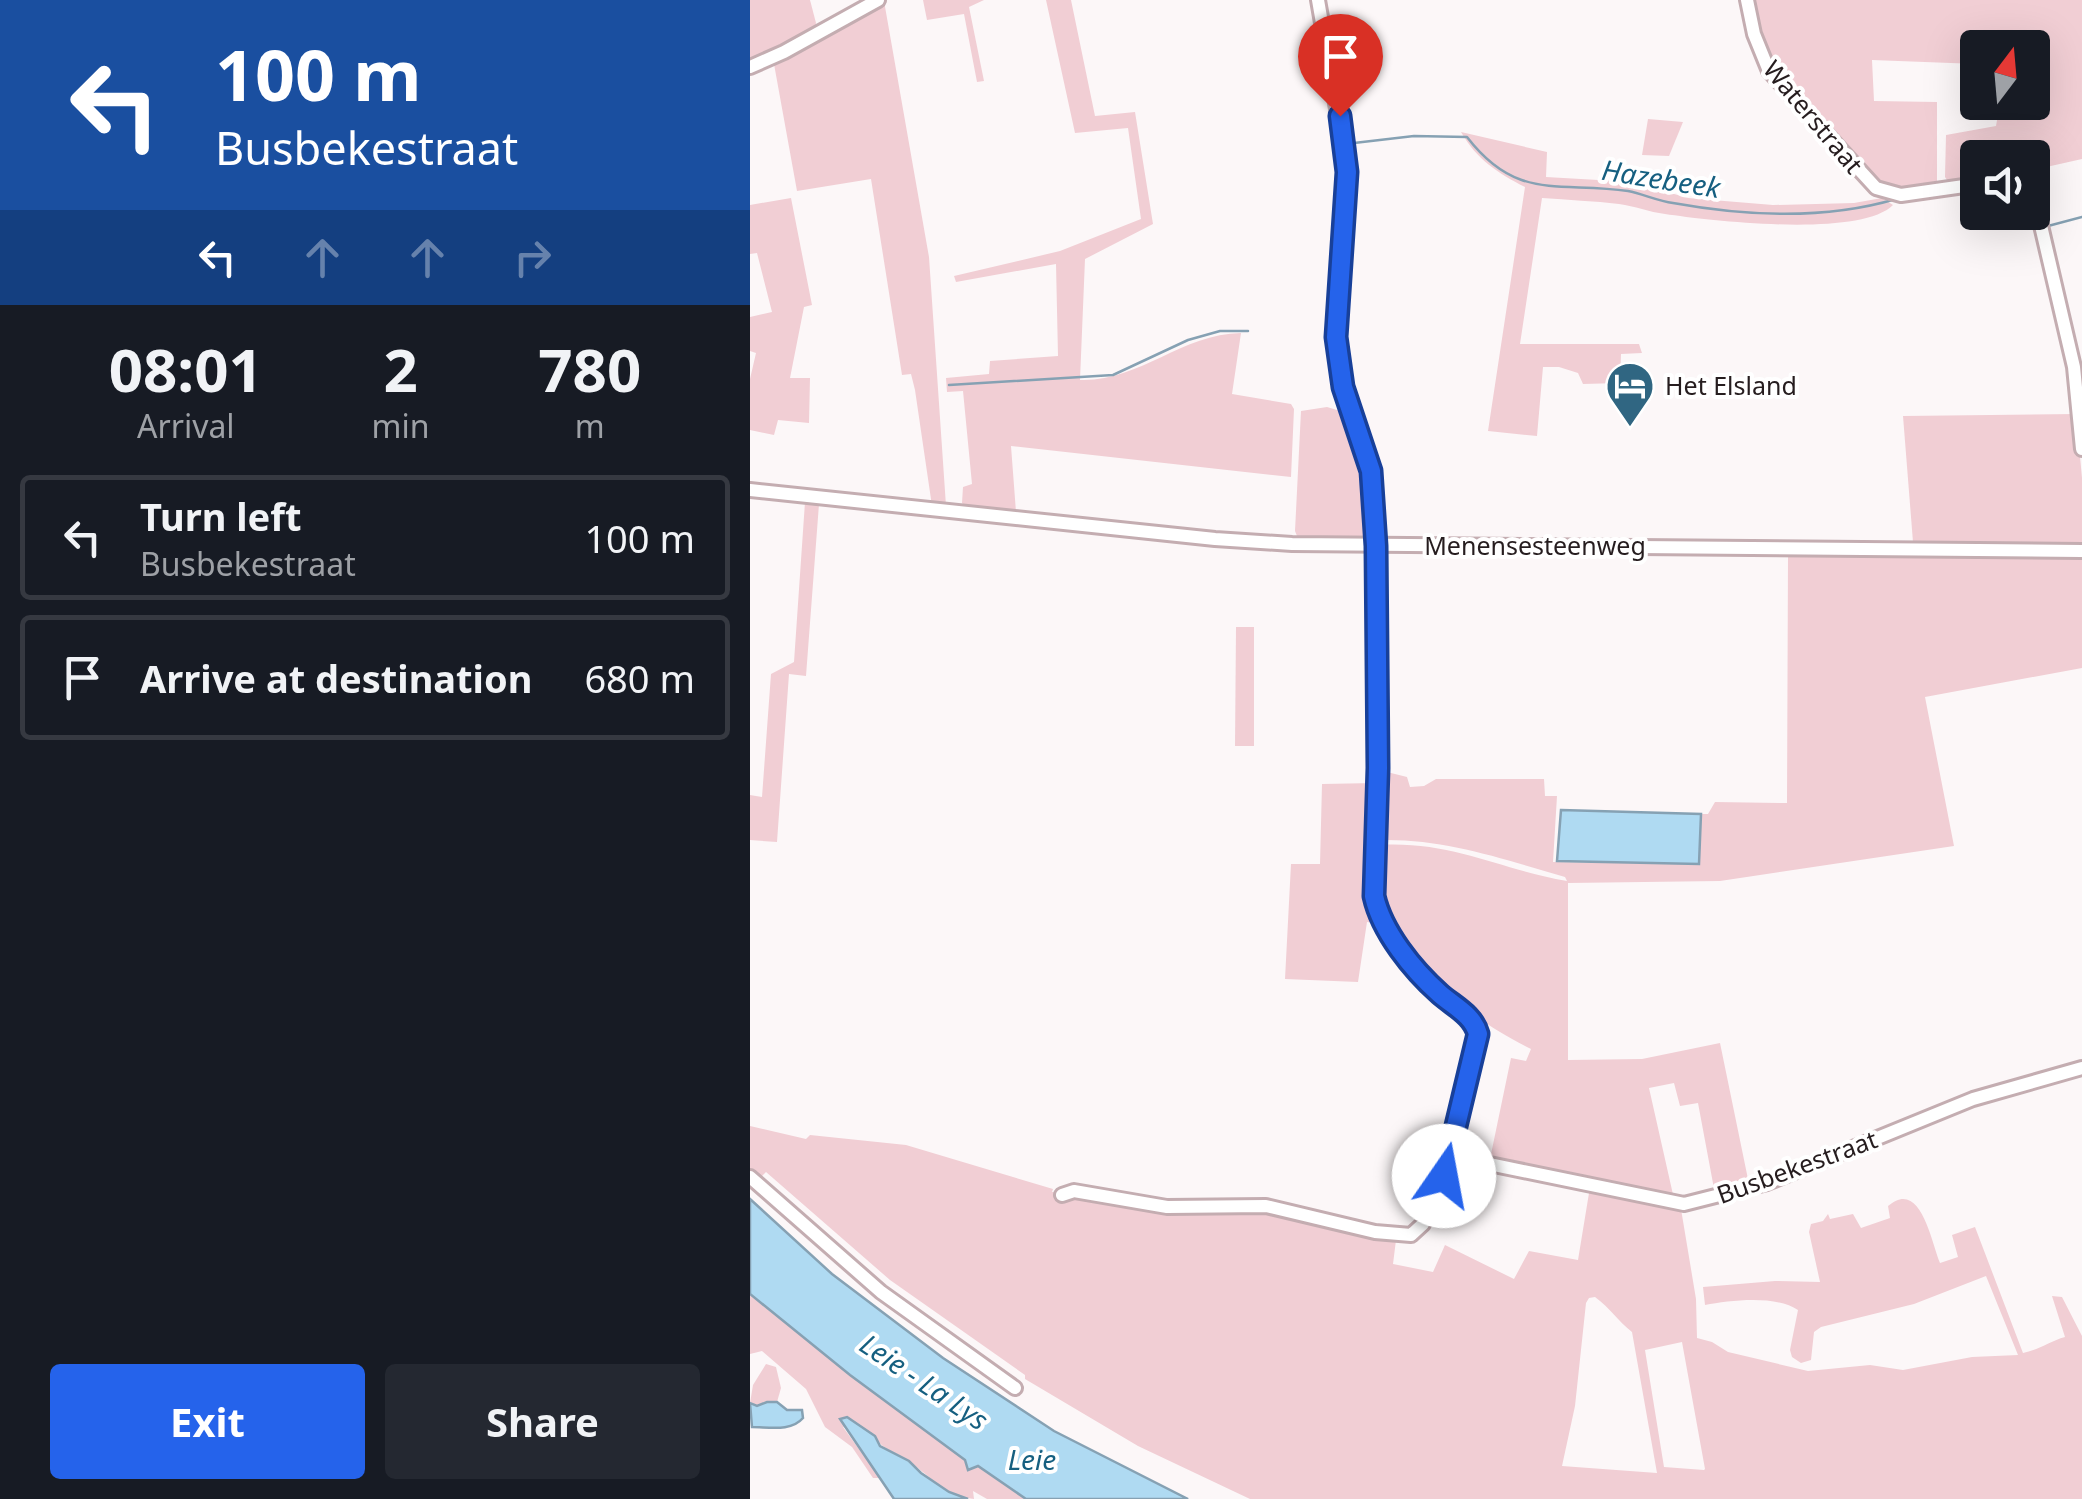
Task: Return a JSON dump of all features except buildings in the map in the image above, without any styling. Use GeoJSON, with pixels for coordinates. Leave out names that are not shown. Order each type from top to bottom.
{"type":"FeatureCollection","features":[{"type":"Feature","properties":{"kind":"street"},"geometry":{"type":"LineString","coordinates":[[750,67],[878,0]]}},
{"type":"Feature","properties":{"kind":"street"},"geometry":{"type":"LineString","coordinates":[[1062,1196],[1074,1191],[1167,1207],[1266,1206],[1403,1237],[1419,1230],[1444,1176],[1477,1046],[1474,1021],[1438,993],[1401,948],[1377,910],[1374,896],[1378,768],[1376,546],[1371,471],[1343,387],[1336,337],[1346,160],[1318,0]]}},
{"type":"Feature","properties":{"kind":"street","name":"Waterstraat"},"geometry":{"type":"LineString","coordinates":[[1747,0],[1754,34],[1769,72],[1868,182],[1887,193],[1901,195],[1960,187]]}},
{"type":"Feature","properties":{"kind":"street"},"geometry":{"type":"LineString","coordinates":[[2042,230],[2074,367],[2082,448]]}},
{"type":"Feature","properties":{"kind":"street","name":"Menensesteenweg"},"geometry":{"type":"LineString","coordinates":[[750,490],[1215,539],[1376,546],[2082,551]]}},
{"type":"Feature","properties":{"kind":"street","name":"Busbekestraat"},"geometry":{"type":"LineString","coordinates":[[1450,1148],[1465,1158],[1684,1204],[1767,1183],[1973,1099],[2082,1068]]}},
{"type":"Feature","properties":{"kind":"street"},"geometry":{"type":"LineString","coordinates":[[750,1177],[880,1292],[1015,1388]]}},
{"type":"Feature","properties":{"kind":"shaded area"},"geometry":{"type":"Polygon","coordinates":[[[750,0],[810,0],[816,23],[814,32],[750,61],[750,0]]]}},
{"type":"Feature","properties":{"kind":"shaded area"},"geometry":{"type":"Polygon","coordinates":[[[923,0],[984,0],[969,7],[984,81],[977,82],[964,14],[927,20],[923,0]]]}},
{"type":"Feature","properties":{"kind":"shaded area"},"geometry":{"type":"Polygon","coordinates":[[[1046,0],[1071,0],[1095,116],[1135,112],[1153,224],[1085,259],[1080,380],[1122,374],[1199,341],[1241,333],[1232,394],[1291,404],[1291,477],[1011,446],[1016,512],[966,507],[962,503],[963,487],[972,484],[963,391],[947,392],[946,378],[989,374],[990,361],[1058,356],[1056,264],[956,282],[954,276],[1060,251],[1141,219],[1128,128],[1075,133],[1046,0]]]}},
{"type":"Feature","properties":{"kind":"shaded area"},"geometry":{"type":"Polygon","coordinates":[[[1750,0],[2082,0],[2082,159],[2050,166],[2050,140],[1960,140],[1960,181],[1949,183],[1945,177],[1946,135],[1996,126],[1997,120],[2050,120],[2050,30],[1960,30],[1960,63],[1872,60],[1874,101],[1937,102],[1937,186],[1885,190],[1766,59],[1750,0]]]}},
{"type":"Feature","properties":{"kind":"shaded area"},"geometry":{"type":"Polygon","coordinates":[[[884,1],[929,257],[946,506],[932,506],[915,390],[911,374],[902,375],[871,179],[797,191],[774,64],[884,1]]]}},
{"type":"Feature","properties":{"kind":"shaded area"},"geometry":{"type":"Polygon","coordinates":[[[1648,119],[1683,122],[1669,156],[1642,155],[1648,119]]]}},
{"type":"Feature","properties":{"kind":"shaded area"},"geometry":{"type":"Polygon","coordinates":[[[1461,132],[1547,152],[1546,177],[1633,182],[1688,198],[1773,205],[1854,203],[1882,198],[1893,205],[1876,215],[1850,221],[1784,225],[1542,198],[1520,344],[1639,344],[1642,353],[1621,354],[1620,383],[1583,384],[1578,373],[1543,367],[1537,436],[1488,431],[1525,187],[1489,165],[1461,132]]]}},
{"type":"Feature","properties":{"kind":"shaded area"},"geometry":{"type":"Polygon","coordinates":[[[791,198],[812,305],[804,307],[790,378],[810,378],[809,423],[778,420],[774,435],[750,430],[750,379],[756,353],[750,351],[750,317],[772,312],[757,253],[750,254],[750,205],[791,198]]]}},
{"type":"Feature","properties":{"kind":"shaded area"},"geometry":{"type":"Polygon","coordinates":[[[1327,407],[1347,413],[1368,476],[1366,539],[1297,536],[1295,531],[1301,411],[1327,407]]]}},
{"type":"Feature","properties":{"kind":"shaded area"},"geometry":{"type":"Polygon","coordinates":[[[2076,414],[2082,478],[2082,544],[1913,542],[1903,416],[2076,414]]]}},
{"type":"Feature","properties":{"kind":"shaded area"},"geometry":{"type":"Polygon","coordinates":[[[805,502],[819,504],[806,676],[789,674],[777,842],[750,840],[750,795],[762,797],[771,674],[794,662],[805,502]]]}},
{"type":"Feature","properties":{"kind":"shaded area"},"geometry":{"type":"Polygon","coordinates":[[[1788,556],[2082,558],[2082,668],[1925,697],[1954,846],[1720,881],[1568,883],[1568,1060],[1642,1059],[1720,1043],[1749,1184],[1715,1194],[1698,1103],[1680,1106],[1674,1083],[1649,1088],[1674,1199],[1490,1159],[1511,1058],[1526,1061],[1531,1049],[1462,1006],[1405,947],[1380,906],[1379,845],[1431,847],[1567,881],[1565,877],[1477,852],[1433,843],[1387,840],[1387,772],[1407,777],[1410,787],[1424,786],[1436,779],[1544,779],[1545,796],[1557,796],[1553,862],[1699,864],[1701,814],[1708,814],[1715,802],[1787,803],[1788,556]]]}},
{"type":"Feature","properties":{"kind":"shaded area"},"geometry":{"type":"Polygon","coordinates":[[[1236,627],[1254,627],[1254,746],[1235,746],[1236,627]]]}},
{"type":"Feature","properties":{"kind":"shaded area"},"geometry":{"type":"Polygon","coordinates":[[[1375,783],[1381,924],[1367,922],[1358,982],[1285,979],[1291,864],[1320,864],[1322,784],[1375,783]]]}},
{"type":"Feature","properties":{"kind":"shaded area"},"geometry":{"type":"Polygon","coordinates":[[[750,1126],[806,1139],[810,1135],[906,1145],[1053,1189],[1052,1192],[1262,1209],[1396,1240],[1393,1264],[1433,1272],[1445,1245],[1514,1279],[1529,1251],[1578,1260],[1590,1187],[1681,1209],[1696,1299],[1697,1338],[1728,1352],[1808,1371],[1870,1365],[1903,1370],[1972,1357],[2018,1355],[1986,1276],[1914,1304],[1821,1327],[1814,1332],[1811,1360],[1801,1363],[1790,1350],[1798,1310],[1766,1301],[1705,1305],[1703,1287],[1820,1282],[1809,1232],[1811,1224],[1823,1221],[1828,1214],[1830,1219],[1853,1214],[1861,1228],[1890,1218],[1888,1206],[1899,1199],[1908,1200],[1923,1215],[1940,1263],[1958,1257],[1952,1235],[1975,1227],[2023,1353],[2065,1337],[2052,1296],[2062,1297],[2082,1336],[2082,1499],[1250,1499],[1138,1446],[1025,1379],[1025,1375],[890,1280],[766,1172],[759,1179],[750,1170],[750,1126]],[[1595,1297],[1586,1303],[1575,1406],[1562,1466],[1657,1473],[1632,1332],[1595,1297]],[[1682,1342],[1645,1350],[1664,1467],[1704,1470],[1705,1469],[1682,1342]]]}},
{"type":"Feature","properties":{"kind":"shaded area"},"geometry":{"type":"Polygon","coordinates":[[[750,1294],[850,1375],[965,1460],[968,1469],[978,1466],[1026,1499],[987,1499],[973,1491],[974,1499],[954,1494],[875,1436],[843,1427],[880,1478],[873,1478],[852,1447],[825,1427],[806,1389],[762,1351],[750,1354],[750,1294]]]}},
{"type":"Feature","properties":{"kind":"shaded area"},"geometry":{"type":"Polygon","coordinates":[[[766,1364],[776,1367],[781,1388],[777,1402],[757,1406],[750,1403],[753,1385],[766,1364]]]}},
{"type":"Feature","properties":{"kind":"water"},"geometry":{"type":"Polygon","coordinates":[[[1561,810],[1701,814],[1699,864],[1557,861],[1561,810]]]}},
{"type":"Feature","properties":{"kind":"water","name":"Leie"},"geometry":{"type":"Polygon","coordinates":[[[750,1199],[832,1274],[943,1358],[1054,1431],[1188,1499],[1026,1499],[978,1466],[968,1470],[965,1460],[850,1375],[750,1294],[750,1199]]]}},
{"type":"Feature","properties":{"kind":"water"},"geometry":{"type":"Polygon","coordinates":[[[777,1402],[787,1410],[802,1410],[803,1418],[786,1427],[752,1427],[750,1403],[757,1406],[777,1402]]]}},
{"type":"Feature","properties":{"kind":"water"},"geometry":{"type":"Polygon","coordinates":[[[847,1417],[875,1436],[880,1446],[909,1461],[949,1492],[968,1499],[894,1499],[840,1419],[847,1417]]]}},
{"type":"Feature","properties":{"kind":"waterway","name":"Hazebeek"},"geometry":{"type":"LineString","coordinates":[[1354,143],[1414,136],[1467,137],[1485,158],[1522,180],[1540,185],[1628,191],[1667,202],[1728,211],[1813,213],[1896,199]]}},
{"type":"Feature","properties":{"kind":"waterway","name":"Hazebeek"},"geometry":{"type":"LineString","coordinates":[[2050,225],[2082,217]]}},
{"type":"Feature","properties":{"kind":"waterway","name":"Hazebeek"},"geometry":{"type":"LineString","coordinates":[[949,385],[1113,375],[1188,340],[1220,331],[1248,331]]}},
{"type":"Feature","properties":{"kind":"place","name":"Het Elsland"},"geometry":{"type":"Point","coordinates":[1630,428]}},
{"type":"Feature","properties":{"kind":"route"},"geometry":{"type":"LineString","coordinates":[[1340,116],[1347,172],[1336,337],[1343,387],[1371,471],[1376,546],[1378,768],[1374,896],[1377,910],[1401,948],[1438,993],[1474,1021],[1478,1034],[1444,1176]]}},
{"type":"Feature","properties":{"kind":"water label","name":"Leie - La Lys"},"geometry":{"type":"Point","coordinates":[924,1382]}}]}
